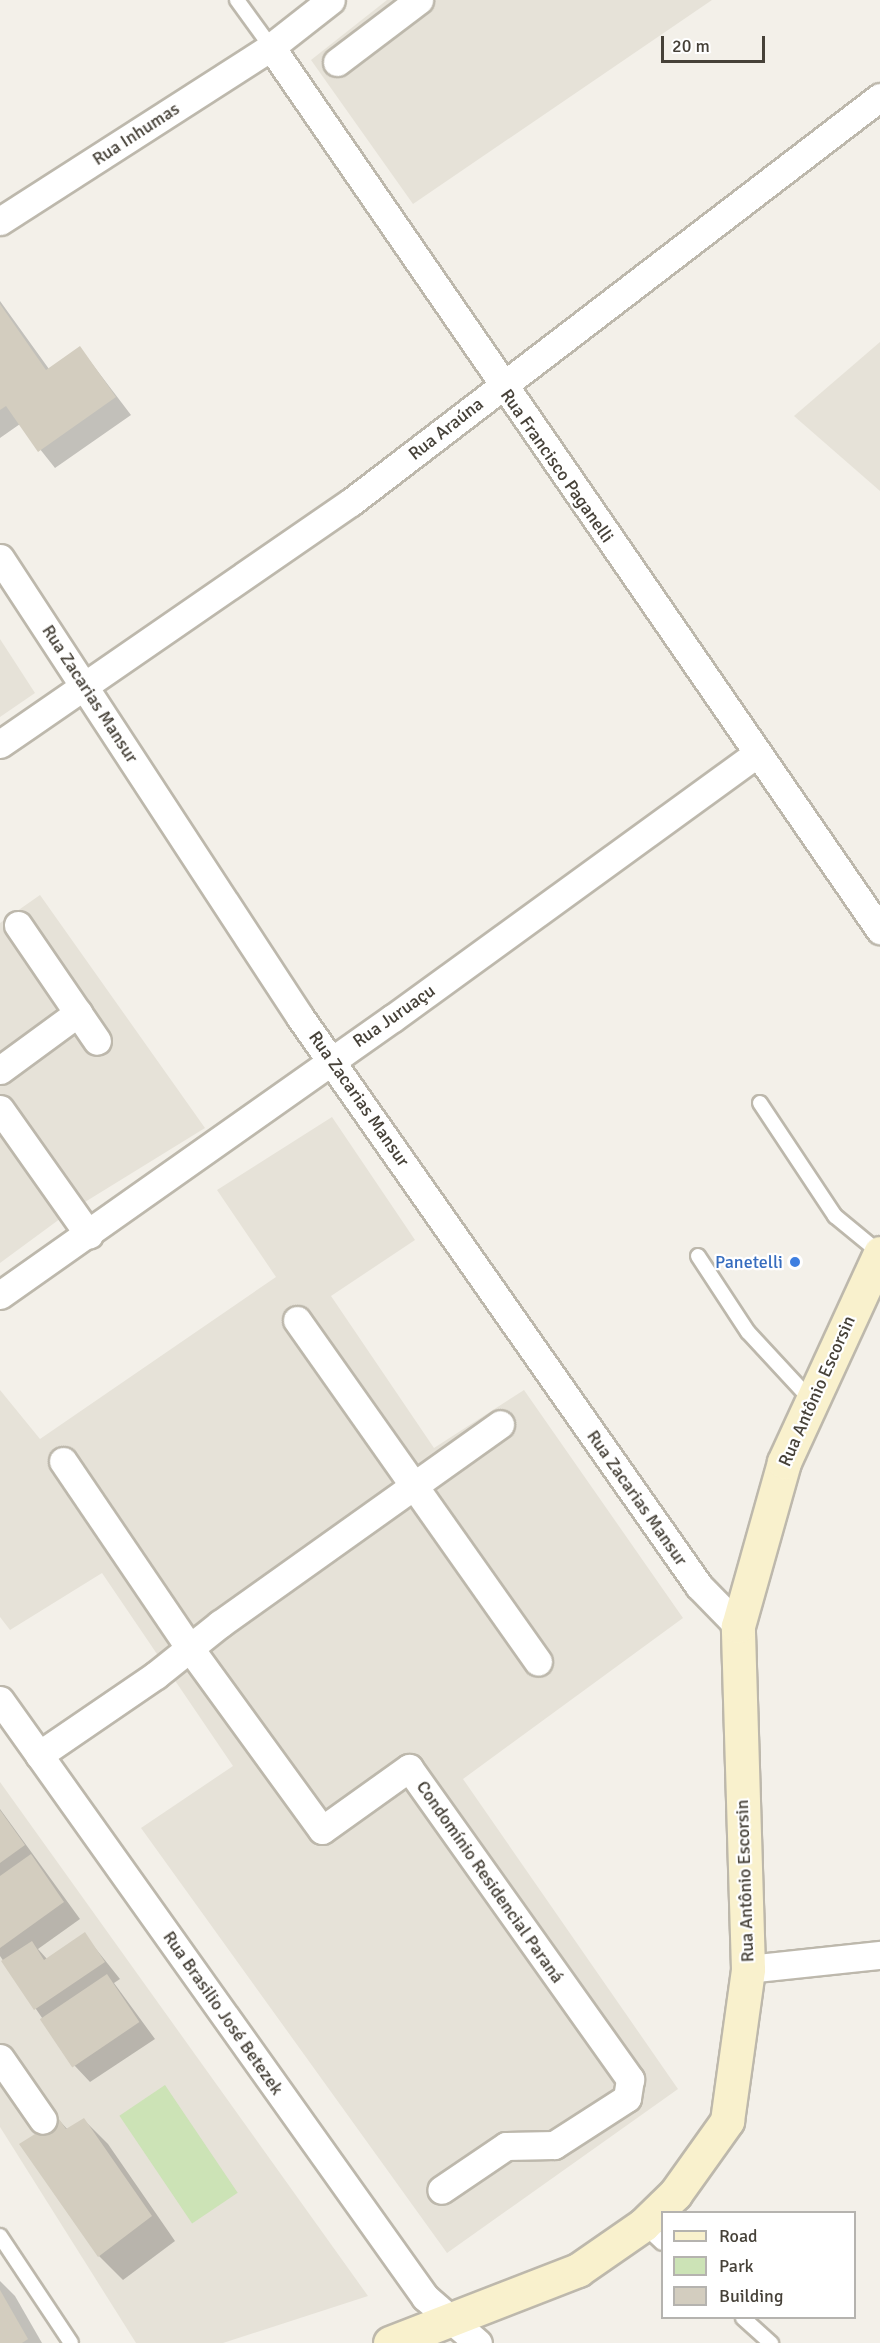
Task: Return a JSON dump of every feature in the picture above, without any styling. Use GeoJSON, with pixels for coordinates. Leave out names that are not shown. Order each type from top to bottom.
{"type":"FeatureCollection","features":[{"type":"Feature","properties":{"kind":"main road","name":"Rua Antônio Escorsin"},"geometry":{"type":"LineString","coordinates":[[666,2211],[675,2194],[727,2121],[748,1969],[738,1626],[784,1462],[812,1401],[872,1287],[880,1253]]}},
{"type":"Feature","properties":{"kind":"main road","name":"Rua Antônio Escorsin"},"geometry":{"type":"LineString","coordinates":[[390,2343],[578,2270],[653,2234],[661,2219]]}},
{"type":"Feature","properties":{"kind":"street","name":"Rua Inhumas"},"geometry":{"type":"LineString","coordinates":[[0,221],[271,47],[331,0]]}},
{"type":"Feature","properties":{"kind":"street"},"geometry":{"type":"LineString","coordinates":[[337,62],[419,0]]}},
{"type":"Feature","properties":{"kind":"street","name":"Rua Francisco Paganelli"},"geometry":{"type":"LineString","coordinates":[[271,47],[502,386],[880,930]]}},
{"type":"Feature","properties":{"kind":"street","name":"Rua Araúna"},"geometry":{"type":"LineString","coordinates":[[0,744],[351,502],[880,97]]}},
{"type":"Feature","properties":{"kind":"street","name":"Rua Zacarias Mansur"},"geometry":{"type":"LineString","coordinates":[[0,558],[300,1017],[699,1586],[738,1626]]}},
{"type":"Feature","properties":{"kind":"street","name":"Rua Juruaçu"},"geometry":{"type":"LineString","coordinates":[[0,1295],[89,1235],[756,754]]}},
{"type":"Feature","properties":{"kind":"street"},"geometry":{"type":"LineString","coordinates":[[18,925],[97,1041]]}},
{"type":"Feature","properties":{"kind":"street"},"geometry":{"type":"LineString","coordinates":[[0,1070],[78,1014]]}},
{"type":"Feature","properties":{"kind":"street"},"geometry":{"type":"LineString","coordinates":[[0,1109],[89,1235]]}},
{"type":"Feature","properties":{"kind":"street"},"geometry":{"type":"LineString","coordinates":[[297,1320],[538,1662]]}},
{"type":"Feature","properties":{"kind":"street"},"geometry":{"type":"LineString","coordinates":[[39,1755],[156,1675],[189,1647],[500,1424]]}},
{"type":"Feature","properties":{"kind":"street","name":"Condomínio Residencial Paraná"},"geometry":{"type":"LineString","coordinates":[[63,1461],[189,1647],[322,1830],[409,1768],[630,2079],[627,2098],[554,2145],[506,2146],[441,2190]]}},
{"type":"Feature","properties":{"kind":"street","name":"Rua Brasilio José Betezek"},"geometry":{"type":"LineString","coordinates":[[0,1700],[425,2297],[478,2343]]}},
{"type":"Feature","properties":{"kind":"street"},"geometry":{"type":"LineString","coordinates":[[748,1969],[880,1955]]}},
{"type":"Feature","properties":{"kind":"street"},"geometry":{"type":"LineString","coordinates":[[0,2058],[43,2120]]}},
{"type":"Feature","properties":{"kind":"lane","name":"Rua Francisco Paganelli"},"geometry":{"type":"LineString","coordinates":[[237,0],[271,47]]}},
{"type":"Feature","properties":{"kind":"lane"},"geometry":{"type":"LineString","coordinates":[[760,1103],[835,1216],[880,1253]]}},
{"type":"Feature","properties":{"kind":"lane"},"geometry":{"type":"LineString","coordinates":[[698,1257],[748,1332],[812,1401]]}},
{"type":"Feature","properties":{"kind":"lane"},"geometry":{"type":"LineString","coordinates":[[0,2236],[71,2343]]}},
{"type":"Feature","properties":{"kind":"lane"},"geometry":{"type":"LineString","coordinates":[[744,2319],[771,2343]]}},
{"type":"Feature","properties":{"kind":"shaded area"},"geometry":{"type":"Polygon","coordinates":[[[387,0],[712,0],[413,204],[311,60],[387,0]]]}},
{"type":"Feature","properties":{"kind":"shaded area"},"geometry":{"type":"Polygon","coordinates":[[[880,342],[880,491],[794,416],[880,342]]]}},
{"type":"Feature","properties":{"kind":"shaded area"},"geometry":{"type":"Polygon","coordinates":[[[0,639],[35,693],[0,717],[0,639]]]}},
{"type":"Feature","properties":{"kind":"shaded area"},"geometry":{"type":"Polygon","coordinates":[[[40,895],[205,1128],[72,1210],[0,1263],[0,923],[40,895]]]}},
{"type":"Feature","properties":{"kind":"shaded area"},"geometry":{"type":"Polygon","coordinates":[[[332,1117],[415,1240],[331,1296],[434,1448],[524,1390],[683,1618],[463,1779],[678,2089],[447,2253],[141,1828],[233,1766],[102,1573],[10,1630],[0,1617],[0,1390],[40,1439],[276,1277],[217,1190],[332,1117]]]}},
{"type":"Feature","properties":{"kind":"shaded area"},"geometry":{"type":"Polygon","coordinates":[[[0,1782],[368,2296],[223,2343],[136,2343],[0,2127],[0,1782]]]}},
{"type":"Feature","properties":{"kind":"green space"},"geometry":{"type":"Polygon","coordinates":[[[165,2085],[238,2193],[192,2224],[119,2116],[165,2085]]]}},
{"type":"Feature","properties":{"kind":"building"},"geometry":{"type":"Polygon","coordinates":[[[0,304],[46,370],[80,346],[116,397],[38,452],[6,406],[0,410],[0,304]]]}},
{"type":"Feature","properties":{"kind":"building"},"geometry":{"type":"Polygon","coordinates":[[[0,1810],[25,1845],[0,1863],[0,1810]]]}},
{"type":"Feature","properties":{"kind":"building"},"geometry":{"type":"Polygon","coordinates":[[[31,1854],[64,1902],[0,1948],[0,1876],[31,1854]]]}},
{"type":"Feature","properties":{"kind":"building"},"geometry":{"type":"Polygon","coordinates":[[[85,1932],[105,1962],[34,2010],[1,1961],[32,1941],[44,1960],[85,1932]]]}},
{"type":"Feature","properties":{"kind":"building"},"geometry":{"type":"Polygon","coordinates":[[[107,1974],[139,2022],[72,2067],[40,2019],[107,1974]]]}},
{"type":"Feature","properties":{"kind":"building"},"geometry":{"type":"Polygon","coordinates":[[[84,2118],[152,2216],[98,2257],[19,2144],[59,2119],[66,2129],[84,2118]]]}},
{"type":"Feature","properties":{"kind":"building"},"geometry":{"type":"Polygon","coordinates":[[[0,2290],[28,2339],[22,2343],[0,2343],[0,2290]]]}},
{"type":"Feature","properties":{"kind":"place","name":"Panetelli"},"geometry":{"type":"Point","coordinates":[795,1262]}}]}
